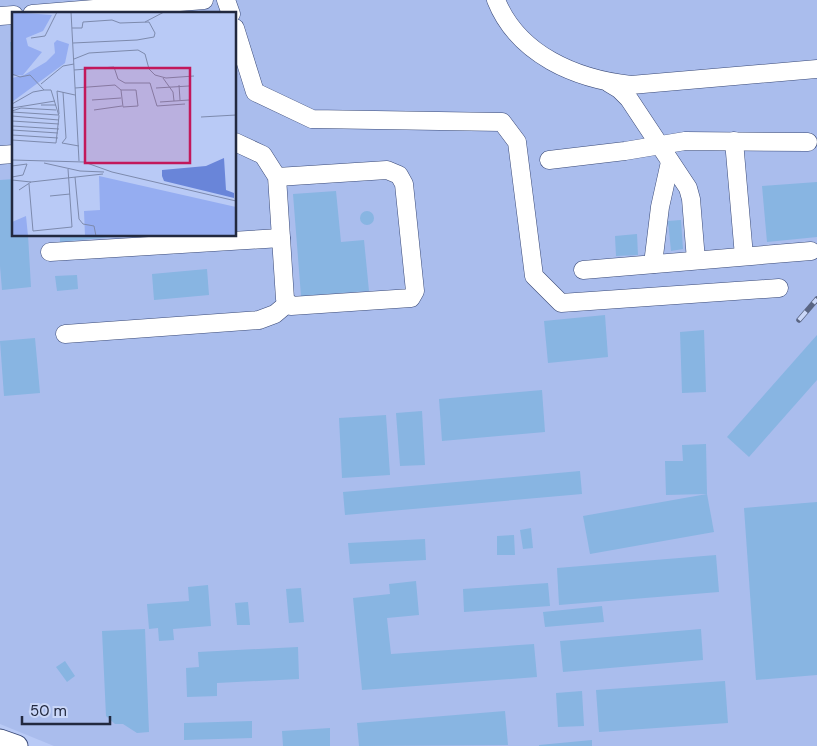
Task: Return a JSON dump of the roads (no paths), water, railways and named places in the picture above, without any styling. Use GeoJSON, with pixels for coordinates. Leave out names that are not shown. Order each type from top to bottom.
{"type":"FeatureCollection","features":[{"type":"Feature","properties":{"kind":"main road"},"geometry":{"type":"LineString","coordinates":[[0,740],[17,746]]}},
{"type":"Feature","properties":{"kind":"lane"},"geometry":{"type":"LineString","coordinates":[[57,12],[204,0]]}},
{"type":"Feature","properties":{"kind":"lane"},"geometry":{"type":"LineString","coordinates":[[226,0],[230,12]]}},
{"type":"Feature","properties":{"kind":"lane"},"geometry":{"type":"LineString","coordinates":[[496,0],[510,26],[523,40],[548,60],[581,75],[606,82],[631,85],[817,69]]}},
{"type":"Feature","properties":{"kind":"lane"},"geometry":{"type":"LineString","coordinates":[[236,31],[255,92],[312,119],[502,122],[518,142],[534,276],[561,303],[779,288]]}},
{"type":"Feature","properties":{"kind":"lane"},"geometry":{"type":"LineString","coordinates":[[606,82],[629,99],[684,182],[691,199],[696,260]]}},
{"type":"Feature","properties":{"kind":"lane"},"geometry":{"type":"LineString","coordinates":[[549,160],[625,151],[685,141],[808,142]]}},
{"type":"Feature","properties":{"kind":"lane"},"geometry":{"type":"LineString","coordinates":[[734,141],[744,256]]}},
{"type":"Feature","properties":{"kind":"lane"},"geometry":{"type":"LineString","coordinates":[[236,142],[263,155],[277,177],[284,299],[291,306],[411,298],[416,291],[404,184],[399,175],[387,170],[277,177]]}},
{"type":"Feature","properties":{"kind":"lane"},"geometry":{"type":"LineString","coordinates":[[653,264],[660,207],[670,162]]}},
{"type":"Feature","properties":{"kind":"lane"},"geometry":{"type":"LineString","coordinates":[[50,252],[281,238]]}},
{"type":"Feature","properties":{"kind":"lane"},"geometry":{"type":"LineString","coordinates":[[583,270],[811,250]]}},
{"type":"Feature","properties":{"kind":"lane"},"geometry":{"type":"LineString","coordinates":[[65,334],[259,320],[275,314],[288,303]]}},
{"type":"Feature","properties":{"kind":"railway"},"geometry":{"type":"LineString","coordinates":[[799,320],[817,299]]}}]}
